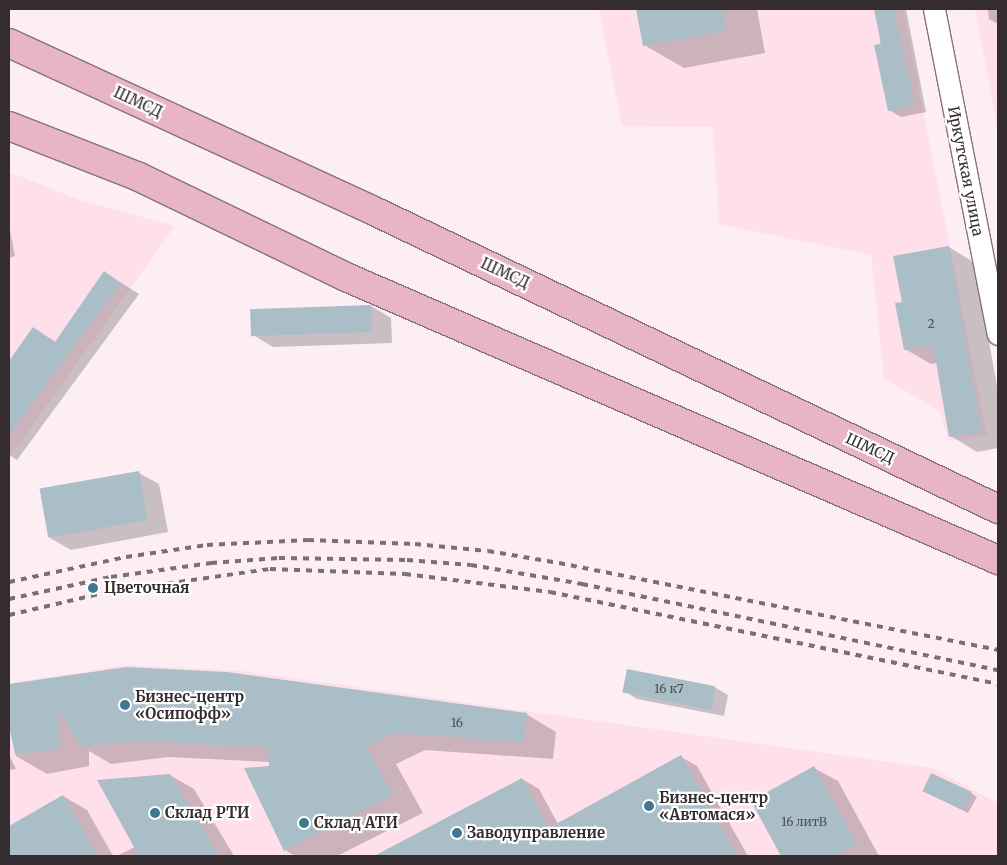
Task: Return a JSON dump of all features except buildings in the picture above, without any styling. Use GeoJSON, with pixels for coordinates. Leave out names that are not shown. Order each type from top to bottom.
{"type":"FeatureCollection","features":[{"type":"Feature","properties":{"kind":"main road","name":"ШМСД"},"geometry":{"type":"LineString","coordinates":[[9,43],[372,210],[998,508]]}},
{"type":"Feature","properties":{"kind":"main road"},"geometry":{"type":"LineString","coordinates":[[9,126],[139,176],[346,278],[998,560]]}},
{"type":"Feature","properties":{"kind":"street","name":"Иркутская улица"},"geometry":{"type":"LineString","coordinates":[[934,9],[998,334]]}},
{"type":"Feature","properties":{"kind":"shaded area"},"geometry":{"type":"Polygon","coordinates":[[[599,9],[903,9],[987,435],[948,441],[940,412],[884,378],[871,255],[719,224],[713,127],[622,126],[599,9]]]}},
{"type":"Feature","properties":{"kind":"shaded area"},"geometry":{"type":"Polygon","coordinates":[[[975,9],[998,9],[998,131],[975,9]]]}},
{"type":"Feature","properties":{"kind":"shaded area"},"geometry":{"type":"Polygon","coordinates":[[[9,172],[80,200],[175,226],[9,458],[9,172]]]}},
{"type":"Feature","properties":{"kind":"shaded area"},"geometry":{"type":"Polygon","coordinates":[[[127,665],[241,671],[932,768],[998,803],[998,856],[9,856],[9,683],[127,665]]]}},
{"type":"Feature","properties":{"kind":"railway"},"geometry":{"type":"LineString","coordinates":[[9,582],[126,557],[207,545],[308,540],[415,544],[488,551],[559,563],[998,650]]}},
{"type":"Feature","properties":{"kind":"railway"},"geometry":{"type":"LineString","coordinates":[[9,599],[111,577],[211,563],[279,558],[407,560],[471,565],[582,584],[998,670]]}},
{"type":"Feature","properties":{"kind":"railway"},"geometry":{"type":"LineString","coordinates":[[9,615],[108,592],[270,569],[405,574],[550,592],[998,684]]}},
{"type":"Feature","properties":{"kind":"place","name":"Цветочная"},"geometry":{"type":"Point","coordinates":[93,588]}},
{"type":"Feature","properties":{"kind":"place","name":"Бизнес-центр «Осипофф»"},"geometry":{"type":"Point","coordinates":[125,705]}},
{"type":"Feature","properties":{"kind":"place","name":"Бизнес-центр «Автомася»"},"geometry":{"type":"Point","coordinates":[649,806]}},
{"type":"Feature","properties":{"kind":"place","name":"Склад РТИ"},"geometry":{"type":"Point","coordinates":[155,813]}},
{"type":"Feature","properties":{"kind":"place","name":"Склад АТИ"},"geometry":{"type":"Point","coordinates":[304,823]}},
{"type":"Feature","properties":{"kind":"place","name":"Заводуправление"},"geometry":{"type":"Point","coordinates":[457,833]}}]}
